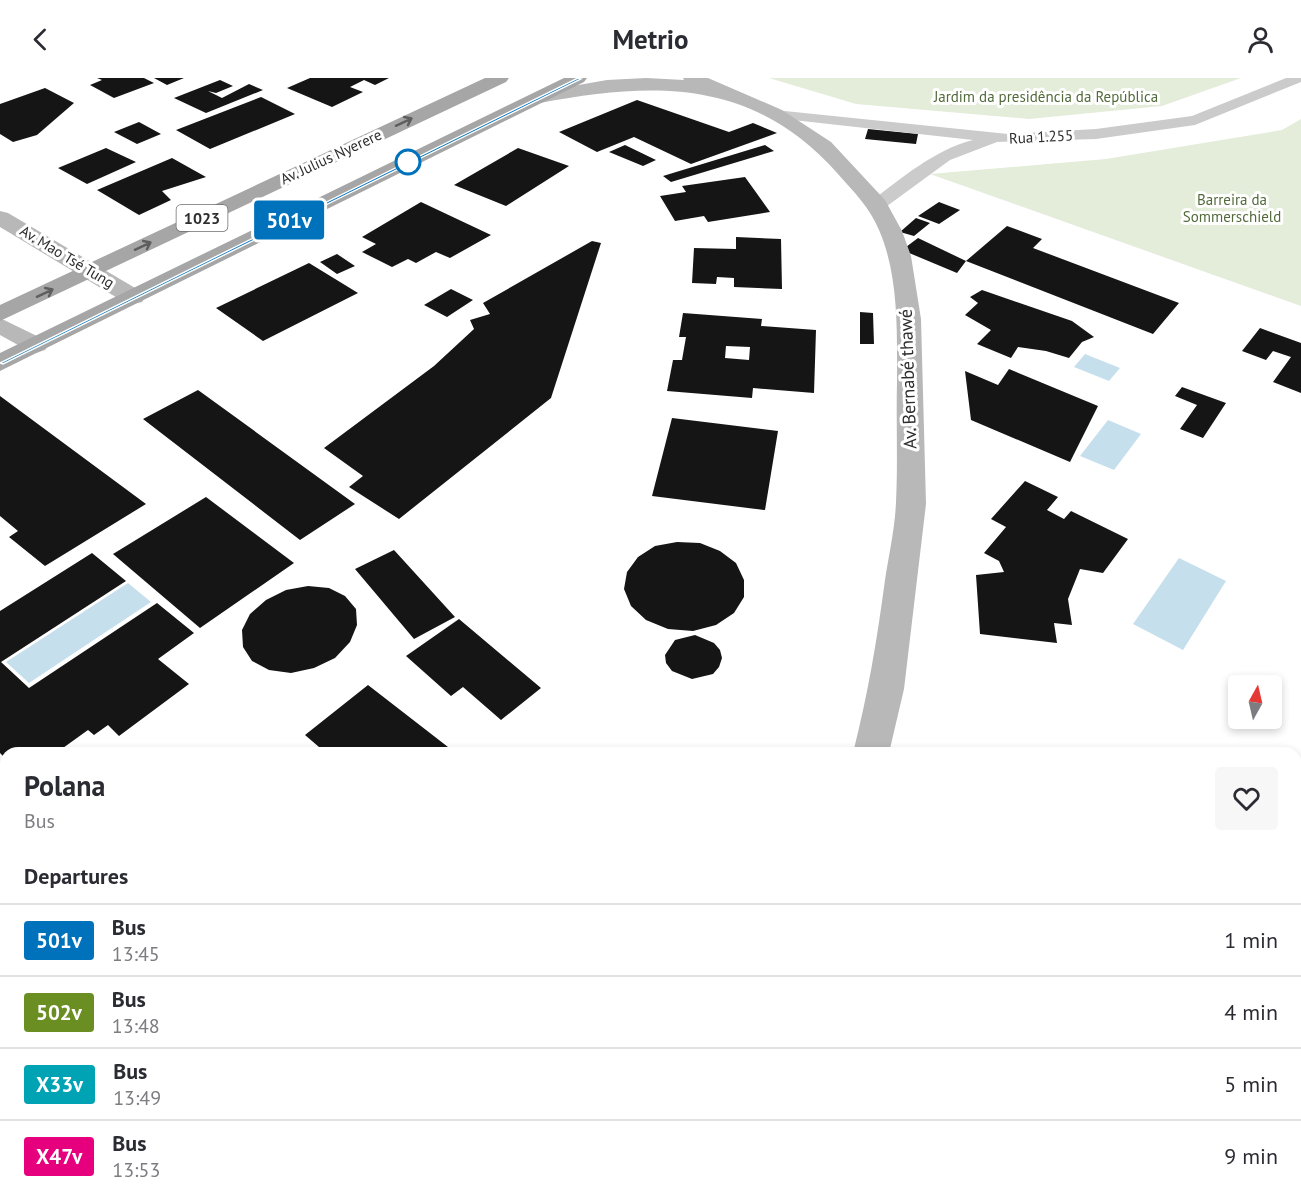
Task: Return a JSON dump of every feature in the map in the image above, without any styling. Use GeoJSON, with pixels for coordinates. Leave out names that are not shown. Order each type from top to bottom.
{"type":"FeatureCollection","features":[{"type":"Feature","properties":{"kind":"main road","name":"Av. Julius Nyerere"},"geometry":{"type":"LineString","coordinates":[[0,314],[500,78]]}},
{"type":"Feature","properties":{"kind":"main road","name":"1023"},"geometry":{"type":"LineString","coordinates":[[0,363],[578,78]]}},
{"type":"Feature","properties":{"kind":"main road"},"geometry":{"type":"LineString","coordinates":[[692,78],[720,90]]}},
{"type":"Feature","properties":{"kind":"main road"},"geometry":{"type":"LineString","coordinates":[[540,97],[631,81],[683,84],[720,90]]}},
{"type":"Feature","properties":{"kind":"main road","name":"Av. Bernabé thawé"},"geometry":{"type":"LineString","coordinates":[[720,90],[775,114],[824,146],[877,205],[891,231],[909,319],[911,504],[887,689],[872,747]]}},
{"type":"Feature","properties":{"kind":"main road"},"geometry":{"type":"LineString","coordinates":[[448,102],[492,121]]}},
{"type":"Feature","properties":{"kind":"main road","name":"Av. Mao Tsé Tung"},"geometry":{"type":"LineString","coordinates":[[0,218],[133,297]]}},
{"type":"Feature","properties":{"kind":"main road"},"geometry":{"type":"LineString","coordinates":[[0,325],[36,345]]}},
{"type":"Feature","properties":{"kind":"lane","name":"Rua 1.255"},"geometry":{"type":"LineString","coordinates":[[775,114],[1008,139],[1096,134],[1195,120],[1298,78]]}},
{"type":"Feature","properties":{"kind":"lane"},"geometry":{"type":"LineString","coordinates":[[877,205],[928,167],[957,152],[977,142],[1008,139]]}},
{"type":"Feature","properties":{"kind":"green space","name":"Jardim da presidência da República"},"geometry":{"type":"Polygon","coordinates":[[[769,78],[1241,78],[1162,106],[1029,119],[856,104],[769,78]]]}},
{"type":"Feature","properties":{"kind":"green space","name":"Barreira da Sommerschield"},"geometry":{"type":"Polygon","coordinates":[[[1301,119],[1301,306],[930,174],[1106,159],[1282,130],[1301,119]]]}},
{"type":"Feature","properties":{"kind":"water"},"geometry":{"type":"Polygon","coordinates":[[[1085,354],[1120,368],[1109,381],[1074,367],[1085,354]]]}},
{"type":"Feature","properties":{"kind":"water"},"geometry":{"type":"Polygon","coordinates":[[[1108,420],[1141,434],[1114,470],[1080,456],[1108,420]]]}},
{"type":"Feature","properties":{"kind":"water"},"geometry":{"type":"Polygon","coordinates":[[[1179,558],[1226,581],[1183,650],[1133,624],[1179,558]]]}},
{"type":"Feature","properties":{"kind":"water"},"geometry":{"type":"Polygon","coordinates":[[[128,583],[151,602],[29,683],[6,662],[128,583]]]}},
{"type":"Feature","properties":{"kind":"building"},"geometry":{"type":"Polygon","coordinates":[[[97,78],[144,78],[154,83],[114,98],[90,85],[102,80],[97,78]]]}},
{"type":"Feature","properties":{"kind":"building"},"geometry":{"type":"Polygon","coordinates":[[[154,78],[184,78],[167,85],[154,78]]]}},
{"type":"Feature","properties":{"kind":"building"},"geometry":{"type":"Polygon","coordinates":[[[310,78],[389,78],[375,85],[364,80],[350,87],[363,92],[332,107],[287,88],[310,78]]]}},
{"type":"Feature","properties":{"kind":"building"},"geometry":{"type":"Polygon","coordinates":[[[220,80],[233,86],[216,93],[208,91],[222,98],[249,84],[263,90],[206,113],[174,98],[220,80]]]}},
{"type":"Feature","properties":{"kind":"building"},"geometry":{"type":"Polygon","coordinates":[[[45,88],[74,103],[37,135],[13,142],[0,134],[0,104],[45,88]]]}},
{"type":"Feature","properties":{"kind":"building"},"geometry":{"type":"Polygon","coordinates":[[[261,97],[295,114],[210,149],[176,130],[261,97]]]}},
{"type":"Feature","properties":{"kind":"building"},"geometry":{"type":"Polygon","coordinates":[[[637,100],[729,132],[753,123],[777,133],[691,164],[634,137],[597,152],[559,132],[637,100]]]}},
{"type":"Feature","properties":{"kind":"building"},"geometry":{"type":"Polygon","coordinates":[[[139,122],[161,134],[137,144],[114,132],[139,122]]]}},
{"type":"Feature","properties":{"kind":"building"},"geometry":{"type":"Polygon","coordinates":[[[868,129],[918,134],[916,144],[865,139],[868,129]]]}},
{"type":"Feature","properties":{"kind":"building"},"geometry":{"type":"Polygon","coordinates":[[[625,145],[656,160],[643,166],[609,152],[625,145]]]}},
{"type":"Feature","properties":{"kind":"building"},"geometry":{"type":"Polygon","coordinates":[[[765,145],[774,151],[671,182],[663,176],[765,145]]]}},
{"type":"Feature","properties":{"kind":"building"},"geometry":{"type":"Polygon","coordinates":[[[106,148],[136,162],[87,184],[58,168],[106,148]]]}},
{"type":"Feature","properties":{"kind":"building"},"geometry":{"type":"Polygon","coordinates":[[[518,148],[569,166],[506,206],[454,185],[518,148]]]}},
{"type":"Feature","properties":{"kind":"building"},"geometry":{"type":"Polygon","coordinates":[[[172,158],[206,177],[162,191],[171,200],[139,215],[97,190],[172,158]]]}},
{"type":"Feature","properties":{"kind":"building"},"geometry":{"type":"Polygon","coordinates":[[[745,177],[770,212],[708,222],[704,216],[675,221],[660,196],[686,192],[682,186],[745,177]]]}},
{"type":"Feature","properties":{"kind":"building"},"geometry":{"type":"Polygon","coordinates":[[[421,202],[491,235],[450,258],[436,252],[416,263],[408,259],[392,267],[362,252],[376,244],[362,237],[421,202]]]}},
{"type":"Feature","properties":{"kind":"building"},"geometry":{"type":"Polygon","coordinates":[[[939,202],[960,210],[939,224],[918,216],[939,202]]]}},
{"type":"Feature","properties":{"kind":"building"},"geometry":{"type":"Polygon","coordinates":[[[916,218],[930,223],[914,236],[900,232],[916,218]]]}},
{"type":"Feature","properties":{"kind":"building"},"geometry":{"type":"Polygon","coordinates":[[[1007,226],[1042,239],[1033,248],[1179,303],[1153,334],[966,261],[1007,226]]]}},
{"type":"Feature","properties":{"kind":"building"},"geometry":{"type":"Polygon","coordinates":[[[736,237],[781,239],[782,289],[734,287],[734,278],[717,277],[716,284],[692,283],[694,248],[736,249],[736,237]]]}},
{"type":"Feature","properties":{"kind":"building"},"geometry":{"type":"Polygon","coordinates":[[[918,238],[966,261],[957,273],[902,250],[918,238]]]}},
{"type":"Feature","properties":{"kind":"building"},"geometry":{"type":"Polygon","coordinates":[[[592,241],[601,243],[551,398],[399,519],[349,487],[363,476],[324,448],[434,366],[474,329],[470,320],[490,314],[483,303],[592,241]]]}},
{"type":"Feature","properties":{"kind":"building"},"geometry":{"type":"Polygon","coordinates":[[[337,254],[355,266],[337,274],[320,262],[337,254]]]}},
{"type":"Feature","properties":{"kind":"building"},"geometry":{"type":"Polygon","coordinates":[[[309,263],[358,293],[263,341],[216,308],[309,263]]]}},
{"type":"Feature","properties":{"kind":"building"},"geometry":{"type":"Polygon","coordinates":[[[451,289],[473,300],[447,317],[424,305],[451,289]]]}},
{"type":"Feature","properties":{"kind":"building"},"geometry":{"type":"Polygon","coordinates":[[[982,290],[1072,321],[1094,337],[1082,342],[1069,358],[1046,351],[1018,347],[1011,358],[977,344],[991,330],[965,315],[978,303],[970,297],[982,290]]]}},
{"type":"Feature","properties":{"kind":"building"},"geometry":{"type":"Polygon","coordinates":[[[860,312],[873,313],[874,344],[860,344],[860,312]]]}},
{"type":"Feature","properties":{"kind":"building"},"geometry":{"type":"Polygon","coordinates":[[[683,313],[762,319],[761,326],[816,330],[814,393],[753,388],[752,398],[667,391],[673,360],[682,360],[686,337],[679,337],[683,313]],[[726,346],[725,358],[749,360],[750,347],[726,346]]]}},
{"type":"Feature","properties":{"kind":"building"},"geometry":{"type":"Polygon","coordinates":[[[1260,328],[1301,343],[1301,393],[1273,382],[1291,357],[1273,351],[1266,360],[1242,351],[1260,328]]]}},
{"type":"Feature","properties":{"kind":"building"},"geometry":{"type":"Polygon","coordinates":[[[1009,369],[1098,406],[1070,462],[971,420],[965,371],[998,385],[1009,369]]]}},
{"type":"Feature","properties":{"kind":"building"},"geometry":{"type":"Polygon","coordinates":[[[1182,387],[1226,403],[1203,438],[1180,429],[1197,405],[1175,396],[1182,387]]]}},
{"type":"Feature","properties":{"kind":"building"},"geometry":{"type":"Polygon","coordinates":[[[198,390],[355,504],[300,540],[143,419],[198,390]]]}},
{"type":"Feature","properties":{"kind":"building"},"geometry":{"type":"Polygon","coordinates":[[[0,396],[146,504],[45,566],[9,537],[18,531],[0,516],[0,396]]]}},
{"type":"Feature","properties":{"kind":"building"},"geometry":{"type":"Polygon","coordinates":[[[672,418],[778,431],[765,510],[652,496],[672,418]]]}},
{"type":"Feature","properties":{"kind":"building"},"geometry":{"type":"Polygon","coordinates":[[[1025,481],[1058,497],[1047,510],[1064,519],[1071,511],[1128,539],[1103,573],[1080,569],[1068,599],[1072,625],[1054,623],[1057,643],[980,634],[976,575],[1004,572],[999,561],[984,553],[1006,527],[991,519],[1025,481]]]}},
{"type":"Feature","properties":{"kind":"building"},"geometry":{"type":"Polygon","coordinates":[[[206,497],[294,563],[200,628],[113,554],[206,497]]]}},
{"type":"Feature","properties":{"kind":"building"},"geometry":{"type":"Polygon","coordinates":[[[677,542],[700,543],[720,551],[736,563],[744,580],[744,597],[734,613],[716,625],[693,631],[668,629],[646,620],[631,606],[624,589],[627,572],[638,557],[655,546],[677,542]]]}},
{"type":"Feature","properties":{"kind":"building"},"geometry":{"type":"Polygon","coordinates":[[[394,550],[455,617],[414,639],[355,569],[394,550]]]}},
{"type":"Feature","properties":{"kind":"building"},"geometry":{"type":"Polygon","coordinates":[[[92,553],[126,581],[1,662],[29,688],[157,603],[194,633],[158,659],[189,684],[119,736],[108,725],[94,735],[88,730],[64,747],[0,747],[0,611],[92,553]]]}},
{"type":"Feature","properties":{"kind":"building"},"geometry":{"type":"Polygon","coordinates":[[[308,586],[329,588],[345,596],[356,609],[357,625],[350,642],[335,658],[314,668],[291,673],[269,670],[252,661],[243,647],[242,630],[250,614],[266,600],[286,590],[308,586]]]}},
{"type":"Feature","properties":{"kind":"building"},"geometry":{"type":"Polygon","coordinates":[[[459,619],[541,688],[501,720],[463,687],[451,696],[406,656],[459,619]]]}},
{"type":"Feature","properties":{"kind":"building"},"geometry":{"type":"Polygon","coordinates":[[[695,635],[714,643],[720,650],[722,658],[713,674],[692,679],[672,671],[666,663],[665,655],[675,640],[695,635]]]}},
{"type":"Feature","properties":{"kind":"building"},"geometry":{"type":"Polygon","coordinates":[[[368,685],[448,747],[319,747],[305,735],[368,685]]]}},
{"type":"Feature","properties":{"kind":"bus line","name":"501v"},"geometry":{"type":"LineString","coordinates":[[0,363],[578,78]]}}]}
